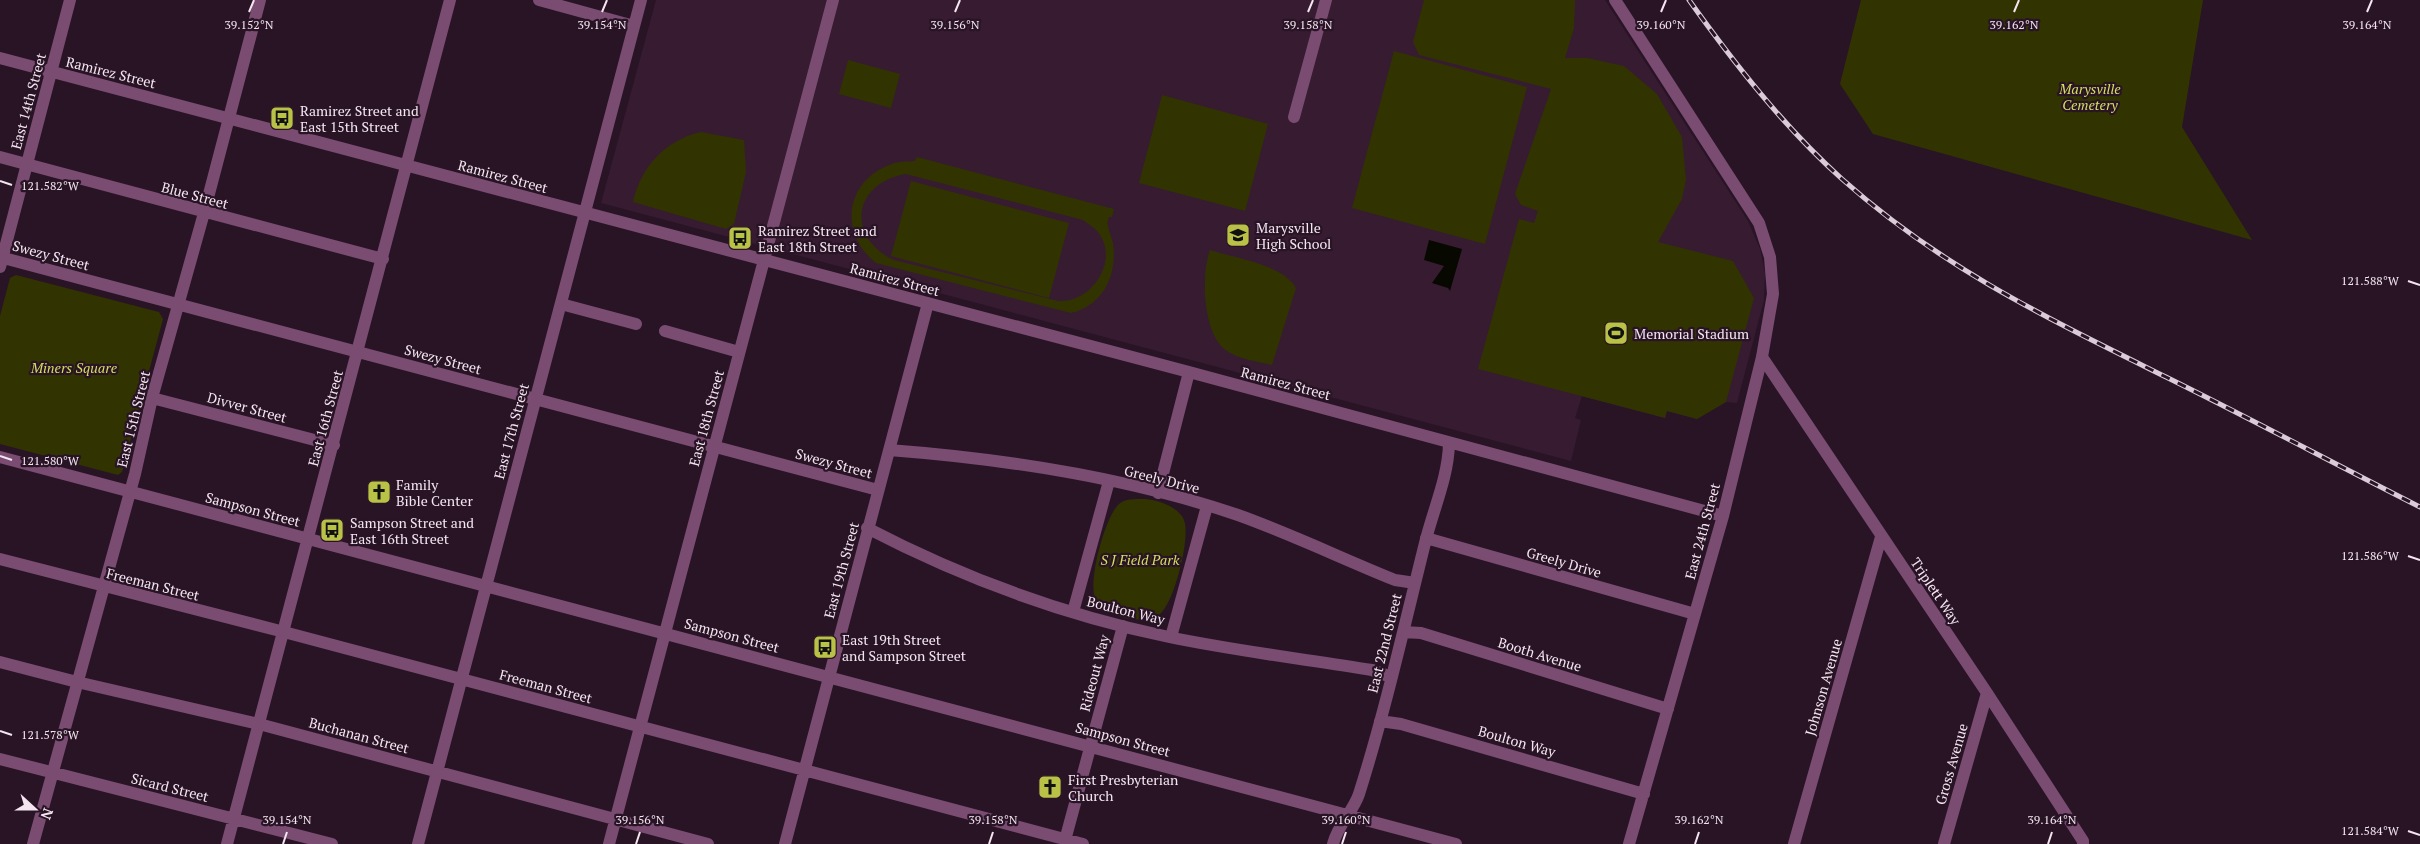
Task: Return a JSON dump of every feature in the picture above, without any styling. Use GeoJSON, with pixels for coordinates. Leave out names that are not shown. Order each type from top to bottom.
{"type":"FeatureCollection","features":[{"type":"Feature","properties":{"kind":"street","name":"East 14th Street"},"geometry":{"type":"LineString","coordinates":[[1,261],[70,0]]}},
{"type":"Feature","properties":{"kind":"street","name":"East 15th Street"},"geometry":{"type":"LineString","coordinates":[[33,844],[102,586],[130,492],[152,398],[204,213],[260,0]]}},
{"type":"Feature","properties":{"kind":"street","name":"East 16th Street"},"geometry":{"type":"LineString","coordinates":[[227,844],[334,445],[450,0]]}},
{"type":"Feature","properties":{"kind":"street"},"geometry":{"type":"LineString","coordinates":[[539,0],[634,26]]}},
{"type":"Feature","properties":{"kind":"street","name":"East 17th Street"},"geometry":{"type":"LineString","coordinates":[[418,844],[641,0]]}},
{"type":"Feature","properties":{"kind":"street","name":"East 18th Street"},"geometry":{"type":"LineString","coordinates":[[609,844],[833,0]]}},
{"type":"Feature","properties":{"kind":"street"},"geometry":{"type":"LineString","coordinates":[[1294,117],[1326,0]]}},
{"type":"Feature","properties":{"kind":"street","name":"East 24th Street"},"geometry":{"type":"LineString","coordinates":[[1615,0],[1759,223],[1770,257],[1774,294],[1762,357],[1723,516],[1629,844]]}},
{"type":"Feature","properties":{"kind":"street","name":"Ramirez Street"},"geometry":{"type":"LineString","coordinates":[[0,58],[1189,372],[1450,444],[1723,516]]}},
{"type":"Feature","properties":{"kind":"street","name":"Blue Street"},"geometry":{"type":"LineString","coordinates":[[0,157],[204,213],[383,259]]}},
{"type":"Feature","properties":{"kind":"street","name":"Swezy Street"},"geometry":{"type":"LineString","coordinates":[[1,261],[178,304],[878,490]]}},
{"type":"Feature","properties":{"kind":"street"},"geometry":{"type":"LineString","coordinates":[[561,304],[636,324]]}},
{"type":"Feature","properties":{"kind":"street","name":"East 19th Street"},"geometry":{"type":"LineString","coordinates":[[785,844],[928,304]]}},
{"type":"Feature","properties":{"kind":"street"},"geometry":{"type":"LineString","coordinates":[[665,331],[739,352]]}},
{"type":"Feature","properties":{"kind":"street","name":"Triplett Way"},"geometry":{"type":"LineString","coordinates":[[1762,357],[1881,537],[1988,693],[2083,841],[2083,844]]}},
{"type":"Feature","properties":{"kind":"street"},"geometry":{"type":"LineString","coordinates":[[1158,493],[1189,372]]}},
{"type":"Feature","properties":{"kind":"street","name":"Divver Street"},"geometry":{"type":"LineString","coordinates":[[152,398],[334,445]]}},
{"type":"Feature","properties":{"kind":"street","name":"East 22nd Street"},"geometry":{"type":"LineString","coordinates":[[1333,844],[1336,830],[1358,797],[1380,722],[1426,538],[1449,459],[1450,444]]}},
{"type":"Feature","properties":{"kind":"street","name":"Greely Drive"},"geometry":{"type":"LineString","coordinates":[[889,450],[994,459],[1109,481],[1158,493],[1239,516],[1395,580],[1415,584]]}},
{"type":"Feature","properties":{"kind":"street","name":"Sampson Street"},"geometry":{"type":"LineString","coordinates":[[0,457],[1456,844]]}},
{"type":"Feature","properties":{"kind":"street"},"geometry":{"type":"LineString","coordinates":[[1074,612],[1109,481]]}},
{"type":"Feature","properties":{"kind":"street"},"geometry":{"type":"LineString","coordinates":[[1171,637],[1207,506]]}},
{"type":"Feature","properties":{"kind":"street","name":"Boulton Way"},"geometry":{"type":"LineString","coordinates":[[868,528],[974,579],[1123,626],[1171,637],[1372,670],[1391,677]]}},
{"type":"Feature","properties":{"kind":"street","name":"Johnson Avenue"},"geometry":{"type":"LineString","coordinates":[[1794,844],[1881,537]]}},
{"type":"Feature","properties":{"kind":"street","name":"Greely Drive"},"geometry":{"type":"LineString","coordinates":[[1426,538],[1695,614]]}},
{"type":"Feature","properties":{"kind":"street","name":"Freeman Street"},"geometry":{"type":"LineString","coordinates":[[0,559],[640,726],[1065,842],[1082,844]]}},
{"type":"Feature","properties":{"kind":"street","name":"Rideout Way"},"geometry":{"type":"LineString","coordinates":[[1065,842],[1123,626]]}},
{"type":"Feature","properties":{"kind":"street","name":"Booth Avenue"},"geometry":{"type":"LineString","coordinates":[[1403,632],[1422,634],[1668,709]]}},
{"type":"Feature","properties":{"kind":"street","name":"Buchanan Street"},"geometry":{"type":"LineString","coordinates":[[0,662],[77,682],[259,724],[708,844]]}},
{"type":"Feature","properties":{"kind":"street","name":"Gross Avenue"},"geometry":{"type":"LineString","coordinates":[[1944,844],[1988,693]]}},
{"type":"Feature","properties":{"kind":"street","name":"Boulton Way"},"geometry":{"type":"LineString","coordinates":[[1380,722],[1401,724],[1644,794]]}},
{"type":"Feature","properties":{"kind":"street","name":"Sicard Street"},"geometry":{"type":"LineString","coordinates":[[0,759],[332,844]]}},
{"type":"Feature","properties":{"kind":"shaded area","name":"Marysville High School"},"geometry":{"type":"Polygon","coordinates":[[[656,0],[1605,0],[1748,221],[1760,249],[1765,273],[1764,300],[1737,403],[1726,402],[1697,419],[1667,411],[1665,418],[1582,396],[1575,418],[1581,420],[1571,461],[601,203],[656,0]]]}},
{"type":"Feature","properties":{"kind":"shaded area"},"geometry":{"type":"Polygon","coordinates":[[[1429,240],[1462,249],[1450,291],[1448,288],[1432,283],[1444,266],[1424,260],[1429,240]]]}},
{"type":"Feature","properties":{"kind":"green space"},"geometry":{"type":"Polygon","coordinates":[[[1424,0],[1575,0],[1574,28],[1565,58],[1587,58],[1624,66],[1657,94],[1682,137],[1686,180],[1682,199],[1658,242],[1733,261],[1754,298],[1726,402],[1697,419],[1667,411],[1665,418],[1478,369],[1519,219],[1534,223],[1538,211],[1521,205],[1515,194],[1551,89],[1419,55],[1413,42],[1424,0]]]}},
{"type":"Feature","properties":{"kind":"green space","name":"Marysville Cemetery"},"geometry":{"type":"Polygon","coordinates":[[[1861,0],[2203,0],[2182,127],[2252,240],[1873,134],[1840,84],[1861,0]]]}},
{"type":"Feature","properties":{"kind":"green space"},"geometry":{"type":"Polygon","coordinates":[[[1394,51],[1527,87],[1485,244],[1352,208],[1394,51]]]}},
{"type":"Feature","properties":{"kind":"green space"},"geometry":{"type":"Polygon","coordinates":[[[848,60],[900,74],[891,108],[839,94],[848,60]]]}},
{"type":"Feature","properties":{"kind":"green space"},"geometry":{"type":"Polygon","coordinates":[[[1162,95],[1268,124],[1245,211],[1139,183],[1162,95]]]}},
{"type":"Feature","properties":{"kind":"green space"},"geometry":{"type":"Polygon","coordinates":[[[701,132],[744,140],[746,172],[734,224],[726,229],[633,202],[642,177],[656,157],[676,141],[701,132]]]}},
{"type":"Feature","properties":{"kind":"green space"},"geometry":{"type":"Polygon","coordinates":[[[917,157],[1114,209],[1108,223],[1113,243],[1113,266],[1106,287],[1100,296],[1082,309],[1071,313],[876,263],[864,251],[856,237],[852,223],[852,208],[856,194],[864,182],[876,172],[894,163],[915,161],[917,157]],[[906,174],[888,179],[875,188],[866,199],[862,212],[862,225],[868,239],[879,250],[894,260],[1058,301],[1070,300],[1082,295],[1100,277],[1104,266],[1106,253],[1103,241],[1096,230],[1083,220],[906,174]]]}},
{"type":"Feature","properties":{"kind":"green space"},"geometry":{"type":"Polygon","coordinates":[[[911,181],[1069,223],[1049,298],[891,256],[911,181]]]}},
{"type":"Feature","properties":{"kind":"green space"},"geometry":{"type":"Polygon","coordinates":[[[1210,250],[1270,268],[1281,273],[1296,288],[1272,365],[1233,354],[1222,347],[1216,338],[1207,314],[1205,300],[1205,273],[1210,250]]]}},
{"type":"Feature","properties":{"kind":"green space","name":"Miners Square"},"geometry":{"type":"Polygon","coordinates":[[[16,275],[159,312],[163,319],[122,472],[118,475],[0,444],[0,316],[10,278],[16,275]]]}},
{"type":"Feature","properties":{"kind":"green space","name":"S J Field Park"},"geometry":{"type":"Polygon","coordinates":[[[1145,499],[1162,503],[1178,511],[1184,520],[1186,528],[1185,540],[1176,584],[1165,608],[1160,614],[1150,618],[1130,619],[1110,612],[1097,602],[1093,589],[1094,578],[1103,535],[1114,511],[1119,504],[1125,501],[1145,499]]]}},
{"type":"Feature","properties":{"kind":"railway"},"geometry":{"type":"LineString","coordinates":[[1689,0],[1742,71],[1800,138],[1842,179],[1880,211],[1918,239],[1997,289],[2079,334],[2420,507]]}},
{"type":"Feature","properties":{"kind":"place","name":"Ramirez Street and East 15th Street"},"geometry":{"type":"Point","coordinates":[282,118]}},
{"type":"Feature","properties":{"kind":"place","name":"Marysville High School"},"geometry":{"type":"Point","coordinates":[1238,235]}},
{"type":"Feature","properties":{"kind":"place","name":"Ramirez Street and East 18th Street"},"geometry":{"type":"Point","coordinates":[740,238]}},
{"type":"Feature","properties":{"kind":"place","name":"Memorial Stadium"},"geometry":{"type":"Point","coordinates":[1616,333]}},
{"type":"Feature","properties":{"kind":"place","name":"Family Bible Center"},"geometry":{"type":"Point","coordinates":[379,492]}},
{"type":"Feature","properties":{"kind":"place","name":"Sampson Street and East 16th Street"},"geometry":{"type":"Point","coordinates":[332,530]}},
{"type":"Feature","properties":{"kind":"place","name":"East 19th Street and Sampson Street"},"geometry":{"type":"Point","coordinates":[825,647]}},
{"type":"Feature","properties":{"kind":"place","name":"First Presbyterian Church"},"geometry":{"type":"Point","coordinates":[1050,787]}}]}
